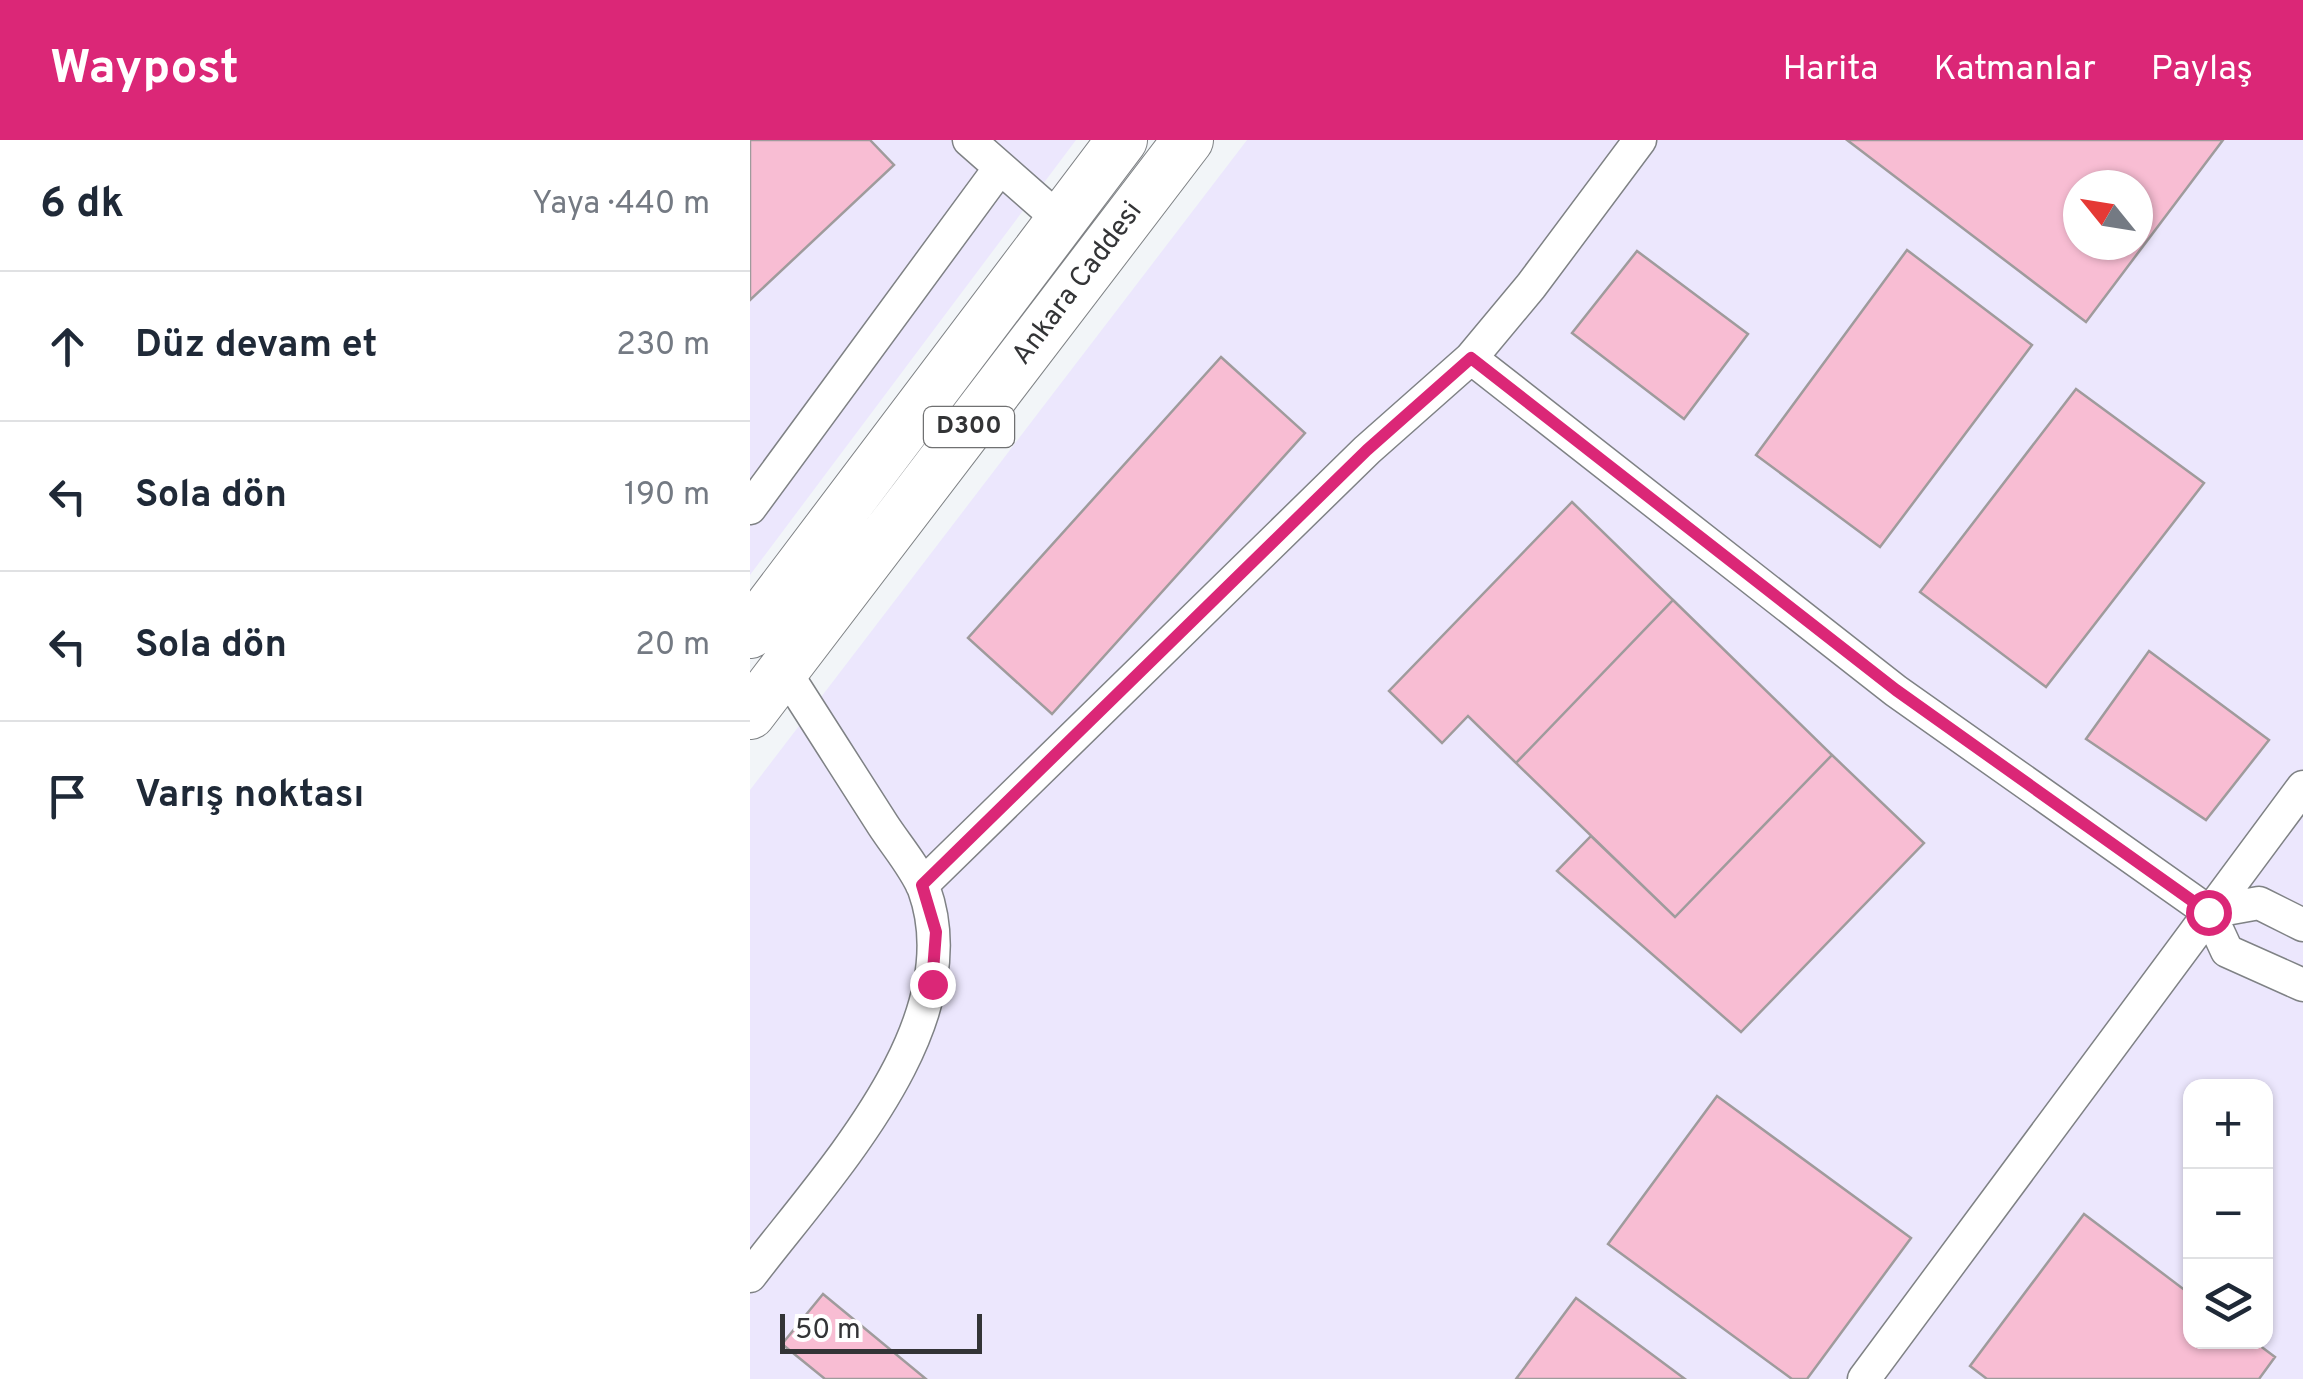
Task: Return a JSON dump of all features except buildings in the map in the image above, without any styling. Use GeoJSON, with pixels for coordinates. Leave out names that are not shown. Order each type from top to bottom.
{"type":"FeatureCollection","features":[{"type":"Feature","properties":{"kind":"highway","name":"Ankara Caddesi"},"geometry":{"type":"LineString","coordinates":[[750,633],[1122,140]]}},
{"type":"Feature","properties":{"kind":"highway","name":"Ankara Caddesi"},"geometry":{"type":"LineString","coordinates":[[750,714],[1188,140]]}},
{"type":"Feature","properties":{"kind":"street"},"geometry":{"type":"LineString","coordinates":[[969,140],[1061,221]]}},
{"type":"Feature","properties":{"kind":"street"},"geometry":{"type":"LineString","coordinates":[[922,885],[1367,450],[1471,358],[1531,286],[1640,140]]}},
{"type":"Feature","properties":{"kind":"street"},"geometry":{"type":"LineString","coordinates":[[750,508],[760,475],[999,169]]}},
{"type":"Feature","properties":{"kind":"street"},"geometry":{"type":"LineString","coordinates":[[1471,358],[1896,690],[2208,912],[2228,951],[2303,984]]}},
{"type":"Feature","properties":{"kind":"street"},"geometry":{"type":"LineString","coordinates":[[750,1276],[845,1150],[905,1060],[932,984],[936,932],[922,885],[784,670]]}},
{"type":"Feature","properties":{"kind":"street"},"geometry":{"type":"LineString","coordinates":[[1864,1379],[2303,787]]}},
{"type":"Feature","properties":{"kind":"street"},"geometry":{"type":"LineString","coordinates":[[2208,912],[2259,902],[2303,926]]}},
{"type":"Feature","properties":{"kind":"shaded area"},"geometry":{"type":"Polygon","coordinates":[[[750,140],[1076,140],[750,575],[750,140]]]}},
{"type":"Feature","properties":{"kind":"shaded area"},"geometry":{"type":"Polygon","coordinates":[[[1247,140],[2303,140],[2303,1379],[750,1379],[750,790],[1247,140]]]}},
{"type":"Feature","properties":{"kind":"route"},"geometry":{"type":"LineString","coordinates":[[932,984],[936,932],[922,885],[1367,450],[1471,358],[1896,690],[2208,912]]}}]}
